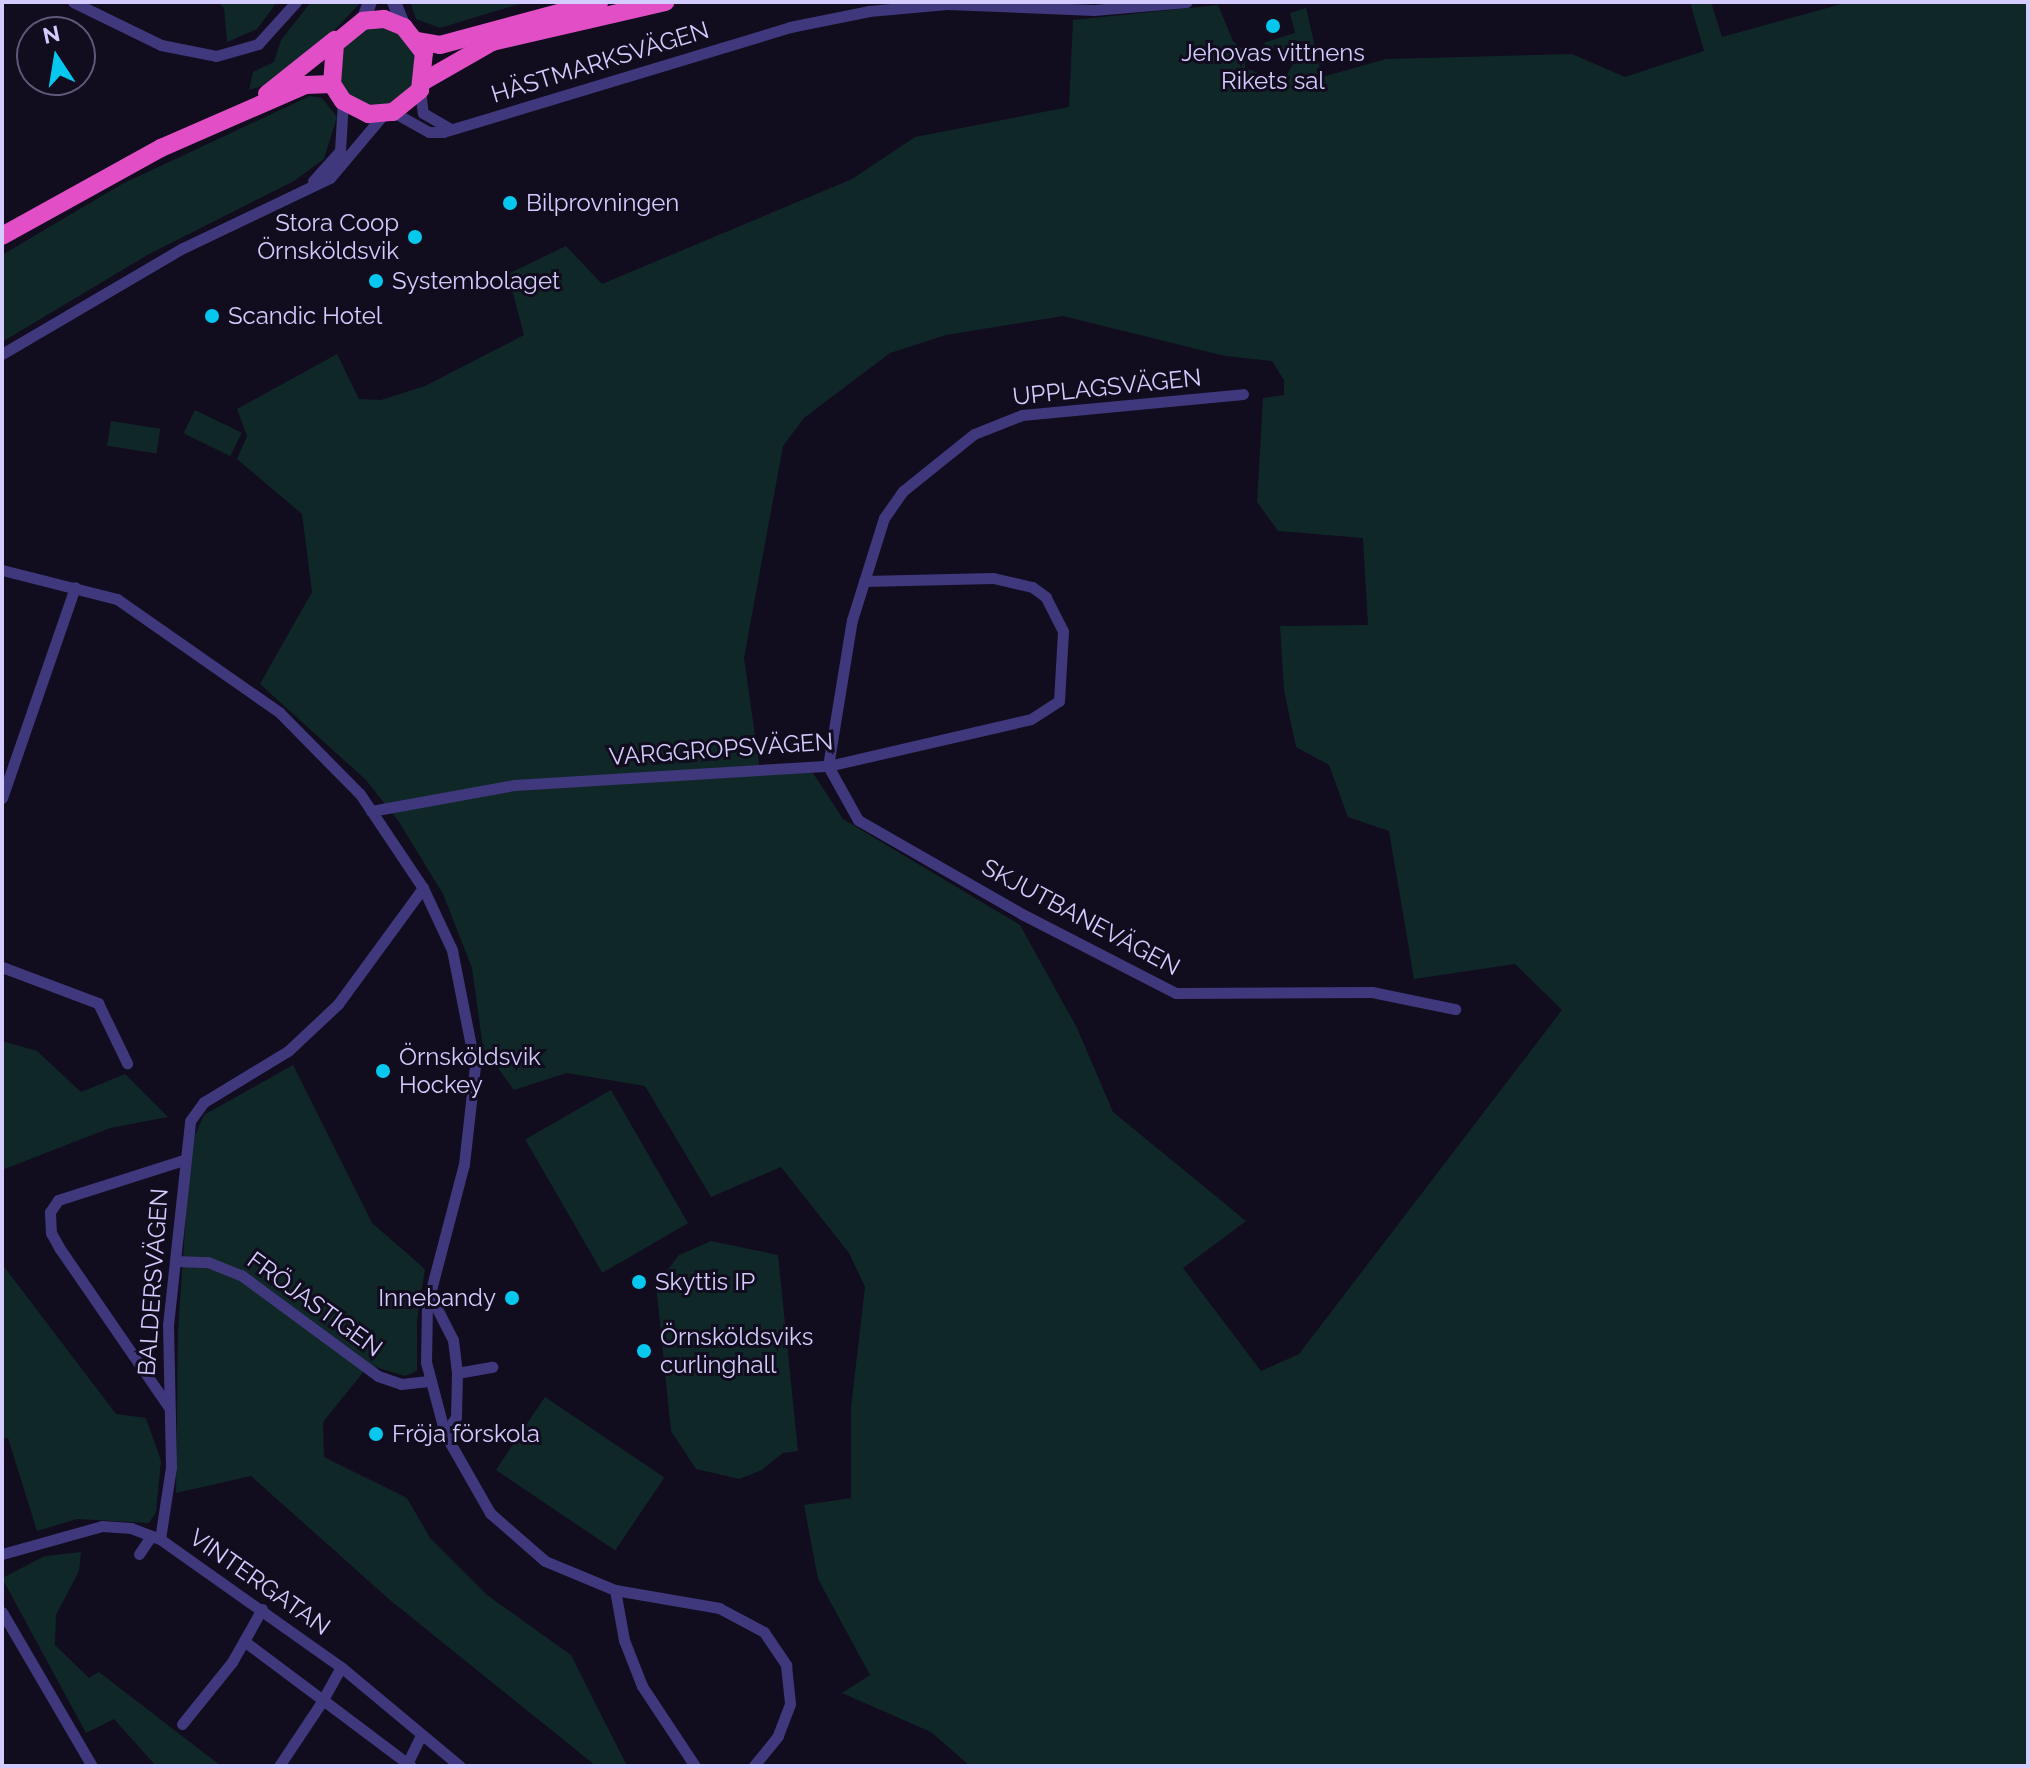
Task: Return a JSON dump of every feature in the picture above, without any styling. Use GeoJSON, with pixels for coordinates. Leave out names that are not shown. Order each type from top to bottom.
{"type":"FeatureCollection","features":[{"type":"Feature","properties":{"kind":"highway"},"geometry":{"type":"LineString","coordinates":[[418,41],[440,45],[599,2]]}},
{"type":"Feature","properties":{"kind":"highway"},"geometry":{"type":"LineString","coordinates":[[343,33],[330,57],[332,84],[343,101],[369,114],[388,114],[422,85],[492,42],[665,2]]}},
{"type":"Feature","properties":{"kind":"highway"},"geometry":{"type":"LineString","coordinates":[[229,119],[283,83],[343,33],[363,21],[384,19],[404,27],[418,41],[424,53],[422,85]]}},
{"type":"Feature","properties":{"kind":"highway"},"geometry":{"type":"LineString","coordinates":[[2,236],[86,186],[229,119],[305,85],[332,84]]}},
{"type":"Feature","properties":{"kind":"street"},"geometry":{"type":"LineString","coordinates":[[73,2],[161,45],[216,56],[258,44],[296,2]]}},
{"type":"Feature","properties":{"kind":"street"},"geometry":{"type":"LineString","coordinates":[[363,21],[370,2]]}},
{"type":"Feature","properties":{"kind":"street"},"geometry":{"type":"LineString","coordinates":[[394,2],[404,27]]}},
{"type":"Feature","properties":{"kind":"street","name":"HÄSTMARKSVÄGEN"},"geometry":{"type":"LineString","coordinates":[[388,114],[429,132],[454,129],[838,16],[947,4],[1094,10],[1187,2]]}},
{"type":"Feature","properties":{"kind":"street"},"geometry":{"type":"LineString","coordinates":[[422,85],[423,113],[454,129]]}},
{"type":"Feature","properties":{"kind":"street"},"geometry":{"type":"LineString","coordinates":[[305,187],[340,151],[343,101]]}},
{"type":"Feature","properties":{"kind":"street"},"geometry":{"type":"LineString","coordinates":[[2,354],[183,248],[346,164],[368,127],[388,114]]}},
{"type":"Feature","properties":{"kind":"street","name":"UPPLAGSVÄGEN"},"geometry":{"type":"LineString","coordinates":[[828,766],[852,620],[890,505],[974,434],[998,422],[1022,415],[1243,394]]}},
{"type":"Feature","properties":{"kind":"street"},"geometry":{"type":"LineString","coordinates":[[2,570],[117,599],[279,712],[371,811],[423,888],[452,950],[475,1066],[464,1164],[429,1293],[425,1345],[429,1381],[445,1434],[476,1496],[512,1536],[560,1570],[615,1590],[719,1608],[755,1625],[773,1641],[788,1674],[790,1704],[778,1736],[754,1766]]}},
{"type":"Feature","properties":{"kind":"street","name":"VARGGROPSVÄGEN"},"geometry":{"type":"LineString","coordinates":[[371,811],[514,785],[828,766],[1031,719],[1059,701],[1063,683],[1063,631],[1046,597],[1032,587],[993,578],[864,581]]}},
{"type":"Feature","properties":{"kind":"street"},"geometry":{"type":"LineString","coordinates":[[2,798],[75,587]]}},
{"type":"Feature","properties":{"kind":"street","name":"SKJUTBANEVÄGEN"},"geometry":{"type":"LineString","coordinates":[[828,766],[858,820],[1022,914],[1176,993],[1372,992],[1455,1009]]}},
{"type":"Feature","properties":{"kind":"street","name":"BALDERSVÄGEN"},"geometry":{"type":"LineString","coordinates":[[156,1538],[171,1467],[168,1325],[183,1160],[190,1121],[200,1107],[288,1051],[338,1004],[423,888]]}},
{"type":"Feature","properties":{"kind":"street"},"geometry":{"type":"LineString","coordinates":[[2,967],[98,1003],[127,1063]]}},
{"type":"Feature","properties":{"kind":"street","name":"BALDERSVÄGEN"},"geometry":{"type":"LineString","coordinates":[[169,1407],[60,1249],[51,1233],[50,1212],[58,1200],[183,1160]]}},
{"type":"Feature","properties":{"kind":"street","name":"FRÖJASTIGEN"},"geometry":{"type":"LineString","coordinates":[[175,1261],[208,1262],[241,1275],[378,1376],[401,1384],[429,1381]]}},
{"type":"Feature","properties":{"kind":"street"},"geometry":{"type":"LineString","coordinates":[[429,1293],[453,1340],[457,1373],[456,1417],[445,1434]]}},
{"type":"Feature","properties":{"kind":"street"},"geometry":{"type":"LineString","coordinates":[[457,1373],[492,1367]]}},
{"type":"Feature","properties":{"kind":"street","name":"VINTERGATAN"},"geometry":{"type":"LineString","coordinates":[[2,1554],[92,1527],[131,1528],[156,1538],[341,1667],[460,1766]]}},
{"type":"Feature","properties":{"kind":"street"},"geometry":{"type":"LineString","coordinates":[[139,1554],[156,1538]]}},
{"type":"Feature","properties":{"kind":"street"},"geometry":{"type":"LineString","coordinates":[[615,1590],[624,1640],[642,1686],[695,1766]]}},
{"type":"Feature","properties":{"kind":"street"},"geometry":{"type":"LineString","coordinates":[[182,1724],[244,1641],[262,1609]]}},
{"type":"Feature","properties":{"kind":"street"},"geometry":{"type":"LineString","coordinates":[[2,1612],[92,1766]]}},
{"type":"Feature","properties":{"kind":"street"},"geometry":{"type":"LineString","coordinates":[[244,1641],[408,1765],[421,1735]]}},
{"type":"Feature","properties":{"kind":"street"},"geometry":{"type":"LineString","coordinates":[[279,1766],[341,1667]]}},
{"type":"Feature","properties":{"kind":"green space"},"geometry":{"type":"Polygon","coordinates":[[[217,2],[277,2],[257,29],[227,42],[224,8],[217,2]]]}},
{"type":"Feature","properties":{"kind":"green space"},"geometry":{"type":"Polygon","coordinates":[[[311,2],[361,2],[329,36],[271,83],[249,90],[253,72],[274,62],[281,40],[311,2]]]}},
{"type":"Feature","properties":{"kind":"green space"},"geometry":{"type":"Polygon","coordinates":[[[410,2],[526,2],[440,28],[416,19],[410,2]]]}},
{"type":"Feature","properties":{"kind":"green space"},"geometry":{"type":"Polygon","coordinates":[[[1690,2],[1711,2],[1722,37],[1849,2],[2028,2],[2028,1766],[970,1766],[931,1732],[842,1693],[870,1675],[818,1579],[804,1505],[851,1498],[851,1407],[865,1287],[849,1253],[781,1167],[711,1197],[645,1086],[567,1073],[514,1090],[483,1048],[472,968],[443,894],[399,822],[366,780],[260,684],[312,592],[302,514],[237,459],[247,436],[237,409],[337,354],[359,399],[381,400],[425,386],[524,335],[508,274],[566,246],[602,284],[852,179],[915,137],[1069,107],[1073,20],[1218,5],[1233,41],[1246,52],[1245,68],[1283,82],[1294,62],[1263,43],[1295,33],[1290,13],[1306,8],[1322,77],[1386,59],[1572,54],[1625,77],[1704,51],[1690,2]],[[1063,316],[946,335],[890,353],[804,418],[783,446],[744,658],[760,770],[813,773],[843,819],[1020,925],[1077,1028],[1113,1112],[1246,1221],[1183,1268],[1261,1371],[1299,1354],[1562,1010],[1515,964],[1414,979],[1389,831],[1348,817],[1329,765],[1296,747],[1284,690],[1280,626],[1368,625],[1363,538],[1278,531],[1257,502],[1263,398],[1284,395],[1284,380],[1272,361],[1225,356],[1063,316]]]}},
{"type":"Feature","properties":{"kind":"green space"},"geometry":{"type":"Polygon","coordinates":[[[377,28],[392,31],[409,45],[416,67],[413,82],[399,99],[377,106],[362,103],[345,89],[338,67],[341,52],[355,35],[377,28]]]}},
{"type":"Feature","properties":{"kind":"green space"},"geometry":{"type":"Polygon","coordinates":[[[310,96],[322,98],[337,117],[324,159],[294,181],[149,254],[2,342],[2,255],[122,184],[310,96]]]}},
{"type":"Feature","properties":{"kind":"green space"},"geometry":{"type":"Polygon","coordinates":[[[195,410],[242,433],[230,456],[184,433],[195,410]]]}},
{"type":"Feature","properties":{"kind":"green space"},"geometry":{"type":"Polygon","coordinates":[[[111,421],[160,429],[156,454],[107,446],[111,421]]]}},
{"type":"Feature","properties":{"kind":"green space"},"geometry":{"type":"Polygon","coordinates":[[[2,1041],[37,1051],[81,1092],[125,1074],[168,1117],[110,1128],[2,1170],[2,1041]]]}},
{"type":"Feature","properties":{"kind":"green space"},"geometry":{"type":"Polygon","coordinates":[[[293,1065],[372,1223],[425,1269],[417,1320],[417,1371],[405,1376],[369,1365],[323,1422],[324,1457],[407,1498],[430,1538],[487,1595],[571,1655],[627,1766],[596,1766],[390,1600],[251,1476],[176,1493],[178,1330],[191,1144],[204,1115],[293,1065]]]}},
{"type":"Feature","properties":{"kind":"green space"},"geometry":{"type":"Polygon","coordinates":[[[611,1090],[688,1223],[602,1273],[525,1140],[611,1090]]]}},
{"type":"Feature","properties":{"kind":"green space"},"geometry":{"type":"Polygon","coordinates":[[[711,1241],[778,1255],[798,1451],[783,1453],[762,1470],[739,1479],[696,1469],[671,1431],[656,1285],[679,1255],[711,1241]]]}},
{"type":"Feature","properties":{"kind":"green space"},"geometry":{"type":"Polygon","coordinates":[[[2,1264],[116,1414],[146,1418],[161,1461],[156,1512],[149,1523],[77,1519],[37,1531],[8,1438],[2,1439],[2,1264]]]}},
{"type":"Feature","properties":{"kind":"green space"},"geometry":{"type":"Polygon","coordinates":[[[545,1397],[664,1478],[615,1550],[496,1470],[545,1397]]]}},
{"type":"Feature","properties":{"kind":"green space"},"geometry":{"type":"Polygon","coordinates":[[[81,1552],[79,1571],[56,1615],[55,1645],[89,1678],[99,1672],[221,1766],[156,1766],[114,1719],[86,1733],[2,1578],[45,1556],[81,1552]]]}},
{"type":"Feature","properties":{"kind":"place","name":"Jehovas vittnens Rikets sal"},"geometry":{"type":"Point","coordinates":[1273,26]}},
{"type":"Feature","properties":{"kind":"place","name":"Bilprovningen"},"geometry":{"type":"Point","coordinates":[510,203]}},
{"type":"Feature","properties":{"kind":"place","name":"Stora Coop Örnsköldsvik"},"geometry":{"type":"Point","coordinates":[415,237]}},
{"type":"Feature","properties":{"kind":"place","name":"Systembolaget"},"geometry":{"type":"Point","coordinates":[376,281]}},
{"type":"Feature","properties":{"kind":"place","name":"Scandic Hotel"},"geometry":{"type":"Point","coordinates":[212,316]}},
{"type":"Feature","properties":{"kind":"place","name":"Örnsköldsvik Hockey"},"geometry":{"type":"Point","coordinates":[383,1071]}},
{"type":"Feature","properties":{"kind":"place","name":"Skyttis IP"},"geometry":{"type":"Point","coordinates":[639,1282]}},
{"type":"Feature","properties":{"kind":"place","name":"Innebandy"},"geometry":{"type":"Point","coordinates":[512,1298]}},
{"type":"Feature","properties":{"kind":"place","name":"Örnsköldsviks curlinghall"},"geometry":{"type":"Point","coordinates":[644,1351]}},
{"type":"Feature","properties":{"kind":"place","name":"Fröja förskola"},"geometry":{"type":"Point","coordinates":[376,1434]}}]}
